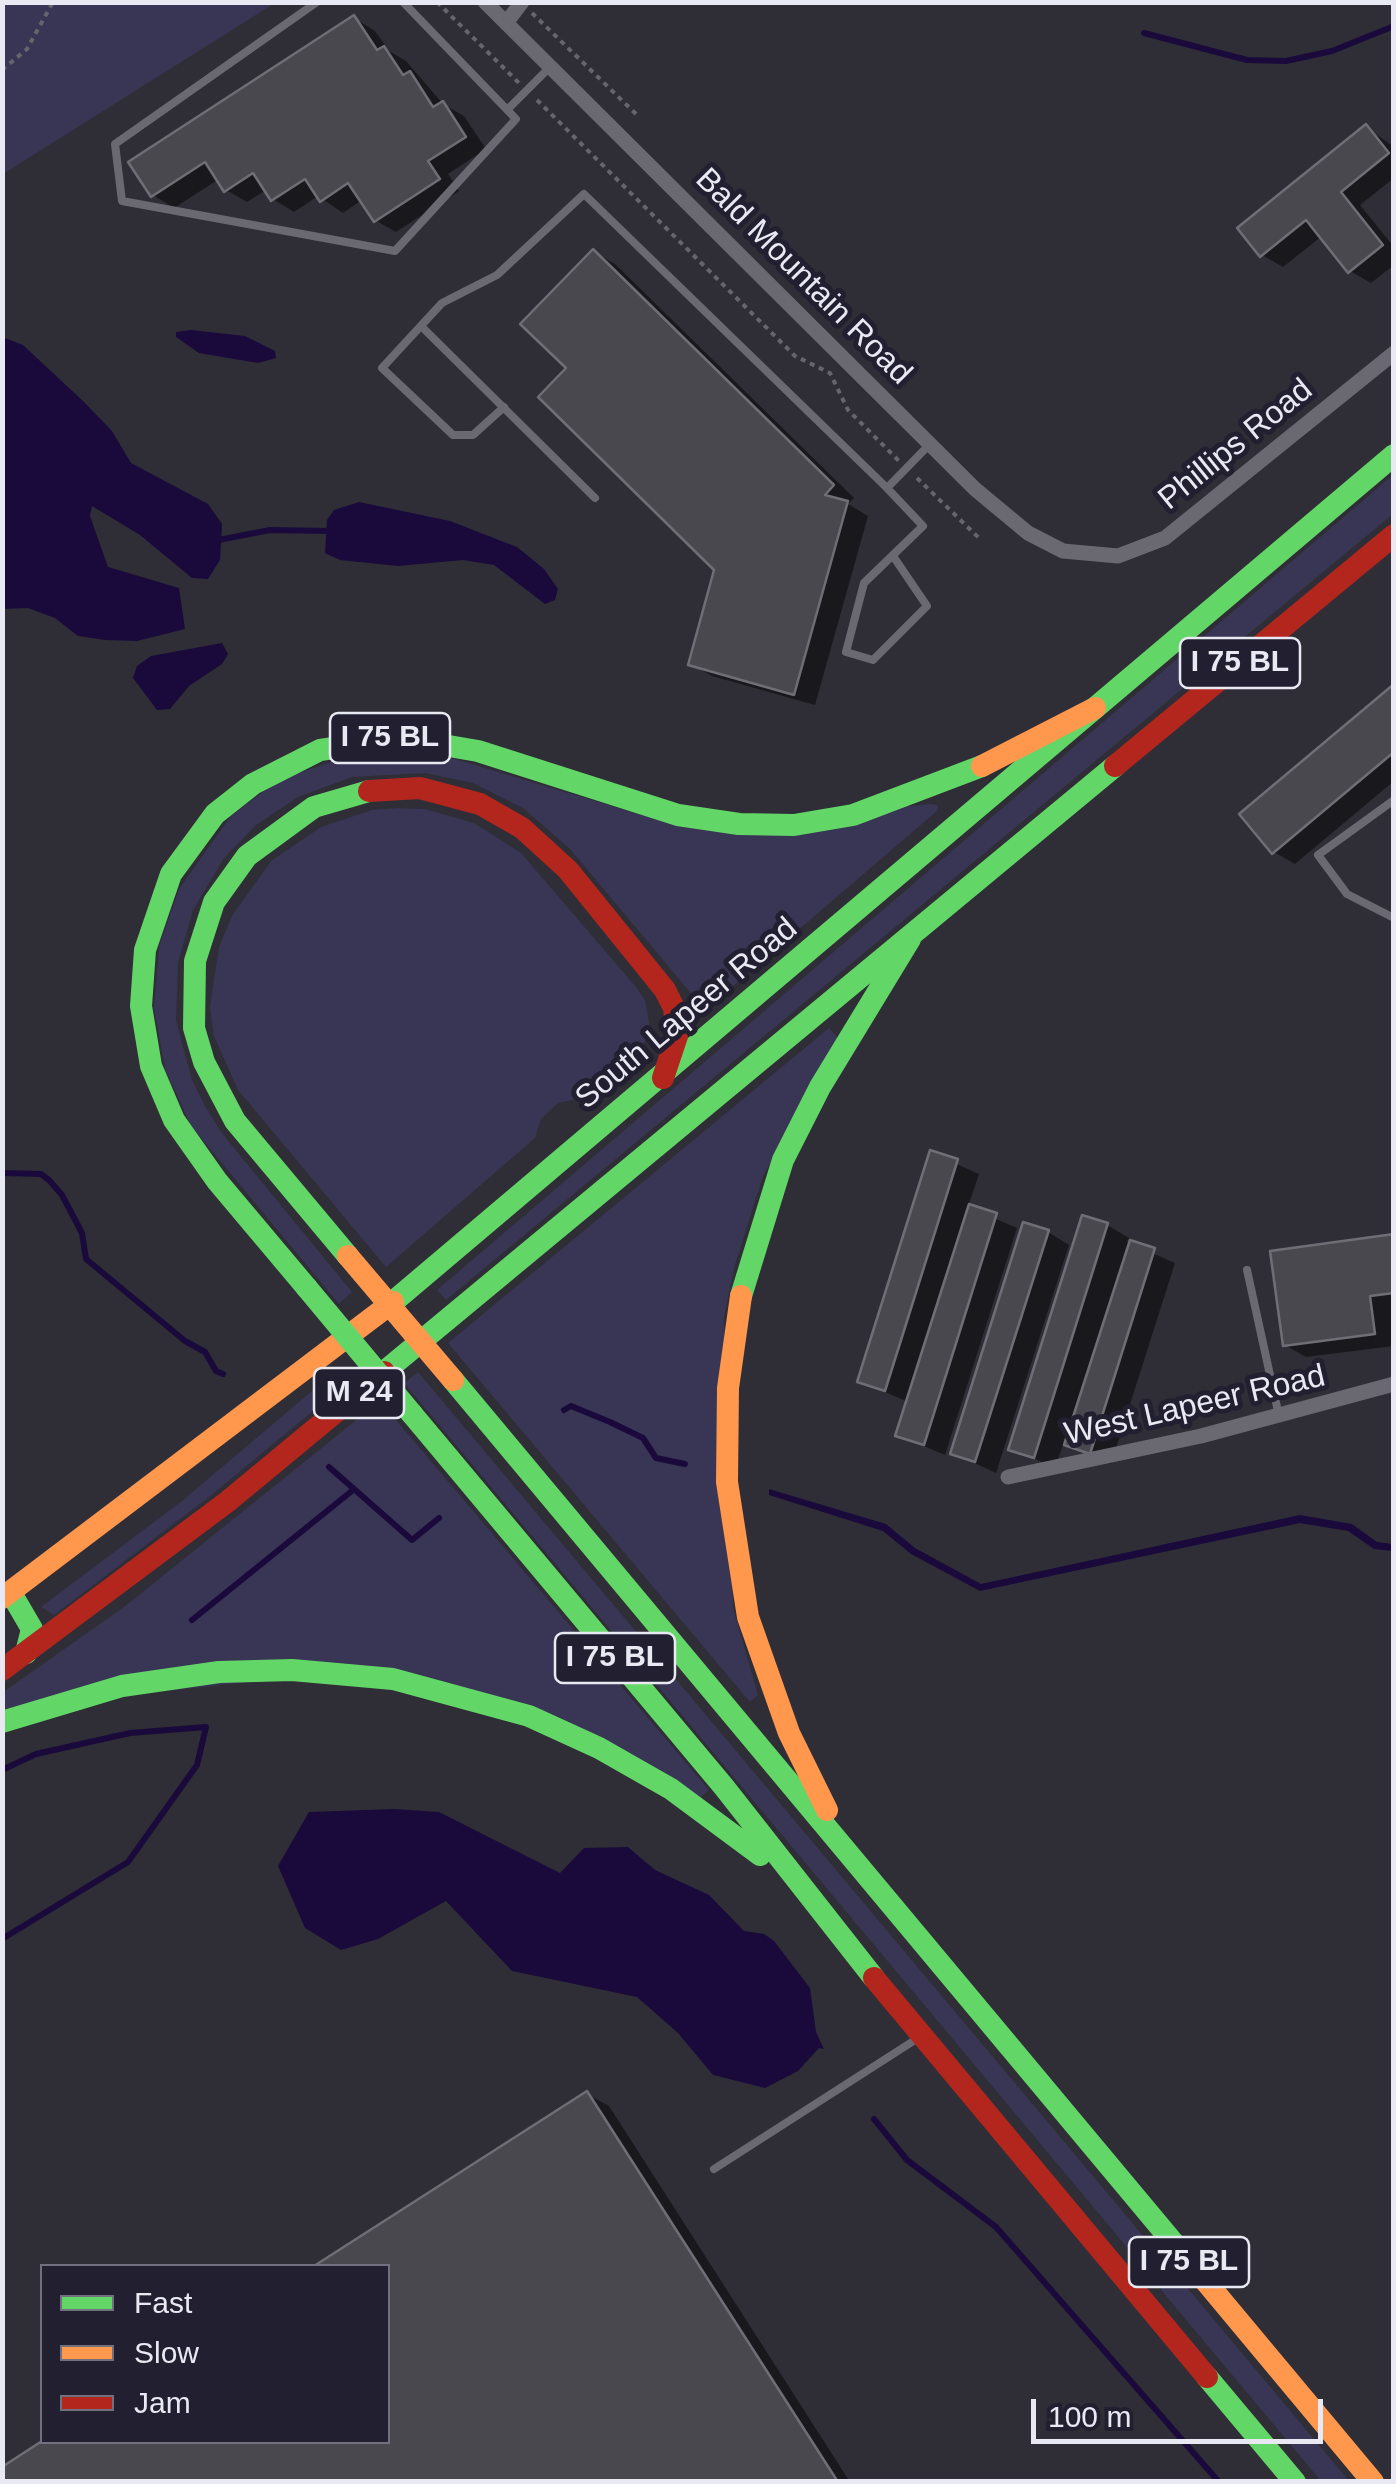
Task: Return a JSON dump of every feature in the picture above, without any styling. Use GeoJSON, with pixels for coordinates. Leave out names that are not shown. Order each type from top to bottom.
{"type":"FeatureCollection","features":[{"type":"Feature","properties":{"kind":"main road","name":"South Lapeer Road"},"geometry":{"type":"LineString","coordinates":[[7,1596],[329,1354],[663,1078],[1394,455]]}},
{"type":"Feature","properties":{"kind":"main road","name":"I 75 BL"},"geometry":{"type":"LineString","coordinates":[[1374,2482],[852,1858],[789,1733],[748,1616],[727,1482],[728,1388],[742,1293],[783,1160],[820,1087],[910,939],[1394,535]]}},
{"type":"Feature","properties":{"kind":"main road","name":"I 75 BL"},"geometry":{"type":"LineString","coordinates":[[1095,708],[1008,754],[920,793],[853,815],[794,825],[739,824],[678,815],[478,751],[402,738],[320,750],[252,784],[207,822],[172,874],[146,950],[140,1006],[151,1066],[174,1120],[217,1180],[724,1787],[814,1905],[1296,2482]]}},
{"type":"Feature","properties":{"kind":"main road"},"geometry":{"type":"LineString","coordinates":[[663,1078],[674,1050],[678,1022],[665,990],[568,870],[522,828],[480,804],[420,788],[366,791],[291,820],[247,856],[214,902],[195,962],[194,1028],[204,1062],[235,1121],[852,1858]]}},
{"type":"Feature","properties":{"kind":"main road","name":"M 24"},"geometry":{"type":"LineString","coordinates":[[2,1670],[228,1502],[910,939]]}},
{"type":"Feature","properties":{"kind":"main road"},"geometry":{"type":"LineString","coordinates":[[7,1596],[32,1630],[26,1654]]}},
{"type":"Feature","properties":{"kind":"main road"},"geometry":{"type":"LineString","coordinates":[[2,1722],[122,1686],[218,1672],[327,1672],[426,1686],[529,1716],[634,1766],[736,1834],[814,1905]]}},
{"type":"Feature","properties":{"kind":"street","name":"Bald Mountain Road"},"geometry":{"type":"LineString","coordinates":[[485,2],[930,444],[1028,534],[1063,550],[1101,557]]}},
{"type":"Feature","properties":{"kind":"street"},"geometry":{"type":"LineString","coordinates":[[506,22],[522,3]]}},
{"type":"Feature","properties":{"kind":"street","name":"Phillips Road"},"geometry":{"type":"LineString","coordinates":[[1101,557],[1135,552],[1180,528],[1394,353]]}},
{"type":"Feature","properties":{"kind":"street","name":"West Lapeer Road"},"geometry":{"type":"LineString","coordinates":[[1008,1477],[1279,1416],[1394,1384]]}},
{"type":"Feature","properties":{"kind":"lane"},"geometry":{"type":"LineString","coordinates":[[318,2],[115,144],[122,201],[395,250],[516,119],[403,2]]}},
{"type":"Feature","properties":{"kind":"lane"},"geometry":{"type":"LineString","coordinates":[[509,108],[551,66]]}},
{"type":"Feature","properties":{"kind":"lane"},"geometry":{"type":"LineString","coordinates":[[504,408],[466,437],[453,436],[382,368],[442,303],[497,275],[584,194],[924,526],[864,584],[846,652],[873,660],[927,606],[893,556]]}},
{"type":"Feature","properties":{"kind":"lane"},"geometry":{"type":"LineString","coordinates":[[421,326],[596,498]]}},
{"type":"Feature","properties":{"kind":"lane"},"geometry":{"type":"LineString","coordinates":[[887,488],[930,444]]}},
{"type":"Feature","properties":{"kind":"lane"},"geometry":{"type":"LineString","coordinates":[[1394,800],[1318,855],[1346,894],[1394,918]]}},
{"type":"Feature","properties":{"kind":"lane"},"geometry":{"type":"LineString","coordinates":[[1247,1270],[1279,1416]]}},
{"type":"Feature","properties":{"kind":"lane"},"geometry":{"type":"LineString","coordinates":[[714,2169],[922,2035]]}},
{"type":"Feature","properties":{"kind":"lane"},"geometry":{"type":"LineString","coordinates":[[1131,2284],[1177,2246]]}},
{"type":"Feature","properties":{"kind":"path"},"geometry":{"type":"LineString","coordinates":[[2,70],[27,49],[53,2]]}},
{"type":"Feature","properties":{"kind":"path"},"geometry":{"type":"LineString","coordinates":[[437,2],[795,356],[830,374],[848,410],[980,539]]}},
{"type":"Feature","properties":{"kind":"path"},"geometry":{"type":"LineString","coordinates":[[522,3],[636,114]]}},
{"type":"Feature","properties":{"kind":"shaded area"},"geometry":{"type":"Polygon","coordinates":[[[3,2],[275,2],[275,3],[3,174],[3,2]]]}},
{"type":"Feature","properties":{"kind":"shaded area"},"geometry":{"type":"Polygon","coordinates":[[[176,332],[245,336],[275,351],[276,358],[258,363],[199,353],[176,337],[176,332]]]}},
{"type":"Feature","properties":{"kind":"shaded area"},"geometry":{"type":"Polygon","coordinates":[[[2,337],[23,345],[84,402],[112,431],[131,463],[208,504],[222,524],[220,560],[208,579],[192,578],[140,535],[92,506],[90,516],[108,567],[179,588],[185,629],[137,641],[105,640],[78,636],[55,618],[28,608],[3,609],[2,337]]]}},
{"type":"Feature","properties":{"kind":"shaded area"},"geometry":{"type":"Polygon","coordinates":[[[1393,475],[1393,514],[446,1300],[437,1290],[1393,475]]]}},
{"type":"Feature","properties":{"kind":"shaded area"},"geometry":{"type":"Polygon","coordinates":[[[359,502],[450,521],[517,547],[544,569],[558,589],[555,600],[545,604],[494,565],[463,560],[398,566],[340,560],[325,553],[327,520],[334,510],[359,502]]]}},
{"type":"Feature","properties":{"kind":"shaded area"},"geometry":{"type":"Polygon","coordinates":[[[222,643],[228,654],[222,664],[189,686],[170,709],[157,710],[133,678],[137,666],[151,656],[222,643]]]}},
{"type":"Feature","properties":{"kind":"shaded area"},"geometry":{"type":"Polygon","coordinates":[[[368,750],[425,750],[682,827],[938,805],[937,811],[705,1010],[570,849],[523,808],[473,783],[425,773],[352,777],[298,797],[256,825],[224,858],[193,910],[178,963],[176,1020],[192,1080],[205,1106],[221,1132],[352,1292],[339,1304],[191,1126],[165,1069],[154,1008],[159,946],[179,889],[231,816],[280,779],[368,750]]]}},
{"type":"Feature","properties":{"kind":"shaded area"},"geometry":{"type":"Polygon","coordinates":[[[425,809],[474,823],[521,853],[636,987],[645,1000],[650,1029],[638,1057],[624,1072],[591,1096],[558,1103],[541,1119],[535,1138],[386,1267],[238,1090],[214,1036],[210,1007],[219,947],[232,916],[271,861],[321,827],[372,810],[425,809]]]}},
{"type":"Feature","properties":{"kind":"shaded area"},"geometry":{"type":"Polygon","coordinates":[[[829,1028],[839,1039],[763,1176],[735,1265],[724,1317],[733,1608],[758,1695],[750,1702],[448,1343],[829,1028]]]}},
{"type":"Feature","properties":{"kind":"shaded area"},"geometry":{"type":"Polygon","coordinates":[[[418,1372],[1145,2238],[1146,2252],[1131,2252],[404,1383],[418,1372]]]}},
{"type":"Feature","properties":{"kind":"shaded area"},"geometry":{"type":"Polygon","coordinates":[[[319,1385],[330,1397],[209,1497],[54,1615],[41,1607],[182,1501],[319,1385]]]}},
{"type":"Feature","properties":{"kind":"shaded area"},"geometry":{"type":"Polygon","coordinates":[[[380,1401],[709,1790],[701,1797],[385,1667],[3,1709],[2,1693],[124,1607],[380,1401]]]}},
{"type":"Feature","properties":{"kind":"shaded area"},"geometry":{"type":"Polygon","coordinates":[[[769,1489],[886,1524],[915,1548],[981,1584],[1300,1515],[1352,1524],[1377,1542],[1393,1544],[1393,1551],[1374,1549],[1348,1531],[1300,1523],[980,1591],[911,1554],[883,1531],[769,1495],[769,1489]]]}},
{"type":"Feature","properties":{"kind":"shaded area"},"geometry":{"type":"Polygon","coordinates":[[[309,1812],[439,1812],[560,1873],[584,1848],[628,1847],[655,1870],[709,1895],[744,1931],[764,1934],[774,1941],[810,1988],[816,2032],[824,2049],[819,2048],[798,2071],[765,2088],[713,2075],[678,2033],[637,1997],[512,1971],[446,1901],[378,1939],[341,1950],[305,1928],[278,1866],[309,1812]]]}},
{"type":"Feature","properties":{"kind":"shaded area"},"geometry":{"type":"Polygon","coordinates":[[[1171,2276],[1179,2278],[1349,2481],[1321,2481],[1162,2291],[1162,2283],[1171,2276]]]}},
{"type":"Feature","properties":{"kind":"building"},"geometry":{"type":"Polygon","coordinates":[[[354,15],[377,50],[384,46],[403,75],[410,71],[433,107],[443,101],[466,137],[428,161],[440,179],[374,222],[348,183],[320,202],[305,179],[271,201],[253,173],[224,192],[205,162],[151,197],[128,162],[354,15]]]}},
{"type":"Feature","properties":{"kind":"building"},"geometry":{"type":"Polygon","coordinates":[[[1366,124],[1389,153],[1341,192],[1383,245],[1348,273],[1306,220],[1260,257],[1237,228],[1366,124]]]}},
{"type":"Feature","properties":{"kind":"building"},"geometry":{"type":"Polygon","coordinates":[[[593,249],[834,485],[825,495],[848,501],[794,695],[688,665],[714,570],[538,397],[566,368],[520,324],[593,249]]]}},
{"type":"Feature","properties":{"kind":"building"},"geometry":{"type":"Polygon","coordinates":[[[1394,684],[1394,752],[1272,854],[1239,814],[1394,684]]]}},
{"type":"Feature","properties":{"kind":"building"},"geometry":{"type":"Polygon","coordinates":[[[930,1150],[958,1159],[885,1391],[857,1382],[930,1150]]]}},
{"type":"Feature","properties":{"kind":"building"},"geometry":{"type":"Polygon","coordinates":[[[969,1204],[997,1213],[924,1445],[895,1436],[969,1204]]]}},
{"type":"Feature","properties":{"kind":"building"},"geometry":{"type":"Polygon","coordinates":[[[1082,1215],[1108,1223],[1034,1458],[1008,1450],[1082,1215]]]}},
{"type":"Feature","properties":{"kind":"building"},"geometry":{"type":"Polygon","coordinates":[[[1023,1222],[1049,1230],[975,1462],[950,1454],[1023,1222]]]}},
{"type":"Feature","properties":{"kind":"building"},"geometry":{"type":"Polygon","coordinates":[[[1394,1234],[1394,1293],[1370,1296],[1375,1334],[1283,1346],[1270,1251],[1394,1234]]]}},
{"type":"Feature","properties":{"kind":"building"},"geometry":{"type":"Polygon","coordinates":[[[1130,1240],[1155,1248],[1090,1454],[1064,1445],[1130,1240]]]}},
{"type":"Feature","properties":{"kind":"building"},"geometry":{"type":"Polygon","coordinates":[[[587,2091],[838,2482],[2,2482],[2,2467],[40,2442],[390,2444],[390,2264],[317,2264],[587,2091]]]}},
{"type":"Feature","properties":{"kind":"waterway"},"geometry":{"type":"LineString","coordinates":[[1144,33],[1247,60],[1286,61],[1332,51],[1394,26]]}},
{"type":"Feature","properties":{"kind":"waterway"},"geometry":{"type":"LineString","coordinates":[[213,541],[270,530],[329,531]]}},
{"type":"Feature","properties":{"kind":"waterway"},"geometry":{"type":"LineString","coordinates":[[2,1173],[41,1174],[49,1180],[62,1195],[82,1233],[86,1259],[185,1341],[205,1352],[216,1371],[223,1374]]}},
{"type":"Feature","properties":{"kind":"waterway"},"geometry":{"type":"LineString","coordinates":[[564,1410],[571,1406],[610,1422],[643,1438],[656,1458],[685,1464]]}},
{"type":"Feature","properties":{"kind":"waterway"},"geometry":{"type":"LineString","coordinates":[[329,1467],[412,1540],[439,1518]]}},
{"type":"Feature","properties":{"kind":"waterway"},"geometry":{"type":"LineString","coordinates":[[192,1620],[353,1490]]}},
{"type":"Feature","properties":{"kind":"waterway"},"geometry":{"type":"LineString","coordinates":[[2,1770],[36,1754],[130,1733],[206,1727],[197,1765],[128,1862],[2,1939]]}},
{"type":"Feature","properties":{"kind":"waterway"},"geometry":{"type":"LineString","coordinates":[[874,2119],[907,2160],[996,2227],[1219,2482]]}},
{"type":"Feature","properties":{"kind":"traffic: fast"},"geometry":{"type":"LineString","coordinates":[[393,1302],[1394,455]]}},
{"type":"Feature","properties":{"kind":"traffic: fast"},"geometry":{"type":"LineString","coordinates":[[307,1288],[217,1181],[174,1120],[151,1066],[141,1006],[145,950],[171,874],[215,814],[253,784],[320,750],[402,738],[478,751],[678,815],[739,824],[794,825],[853,815],[982,766]]}},
{"type":"Feature","properties":{"kind":"traffic: fast"},"geometry":{"type":"LineString","coordinates":[[384,1372],[1115,766]]}},
{"type":"Feature","properties":{"kind":"traffic: fast"},"geometry":{"type":"LineString","coordinates":[[348,1256],[235,1121],[204,1062],[194,1028],[195,961],[214,902],[247,856],[314,807],[369,791]]}},
{"type":"Feature","properties":{"kind":"traffic: fast"},"geometry":{"type":"LineString","coordinates":[[741,1296],[783,1160],[820,1087],[910,939]]}},
{"type":"Feature","properties":{"kind":"traffic: fast"},"geometry":{"type":"LineString","coordinates":[[307,1288],[412,1414]]}},
{"type":"Feature","properties":{"kind":"traffic: fast"},"geometry":{"type":"LineString","coordinates":[[453,1380],[1202,2277]]}},
{"type":"Feature","properties":{"kind":"traffic: fast"},"geometry":{"type":"LineString","coordinates":[[412,1414],[724,1787],[874,1978]]}},
{"type":"Feature","properties":{"kind":"traffic: fast"},"geometry":{"type":"LineString","coordinates":[[11,1593],[32,1629],[26,1653]]}},
{"type":"Feature","properties":{"kind":"traffic: fast"},"geometry":{"type":"LineString","coordinates":[[2,1722],[122,1686],[219,1672],[292,1670],[393,1679],[529,1716],[599,1748],[671,1789],[760,1855]]}},
{"type":"Feature","properties":{"kind":"traffic: fast"},"geometry":{"type":"LineString","coordinates":[[1207,2377],[1295,2482]]}},
{"type":"Feature","properties":{"kind":"traffic: slow"},"geometry":{"type":"LineString","coordinates":[[982,766],[1095,708]]}},
{"type":"Feature","properties":{"kind":"traffic: slow"},"geometry":{"type":"LineString","coordinates":[[348,1256],[453,1380]]}},
{"type":"Feature","properties":{"kind":"traffic: slow"},"geometry":{"type":"LineString","coordinates":[[741,1296],[728,1388],[727,1482],[748,1617],[789,1733],[827,1810]]}},
{"type":"Feature","properties":{"kind":"traffic: slow"},"geometry":{"type":"LineString","coordinates":[[2,1598],[393,1302]]}},
{"type":"Feature","properties":{"kind":"traffic: slow"},"geometry":{"type":"LineString","coordinates":[[1202,2277],[1373,2482]]}},
{"type":"Feature","properties":{"kind":"traffic: jam"},"geometry":{"type":"LineString","coordinates":[[1115,766],[1394,535]]}},
{"type":"Feature","properties":{"kind":"traffic: jam"},"geometry":{"type":"LineString","coordinates":[[369,791],[420,788],[480,804],[522,828],[568,870],[665,990],[674,1008],[677,1036],[663,1078]]}},
{"type":"Feature","properties":{"kind":"traffic: jam"},"geometry":{"type":"LineString","coordinates":[[2,1670],[227,1502],[384,1372]]}},
{"type":"Feature","properties":{"kind":"traffic: jam"},"geometry":{"type":"LineString","coordinates":[[874,1978],[1207,2377]]}}]}
